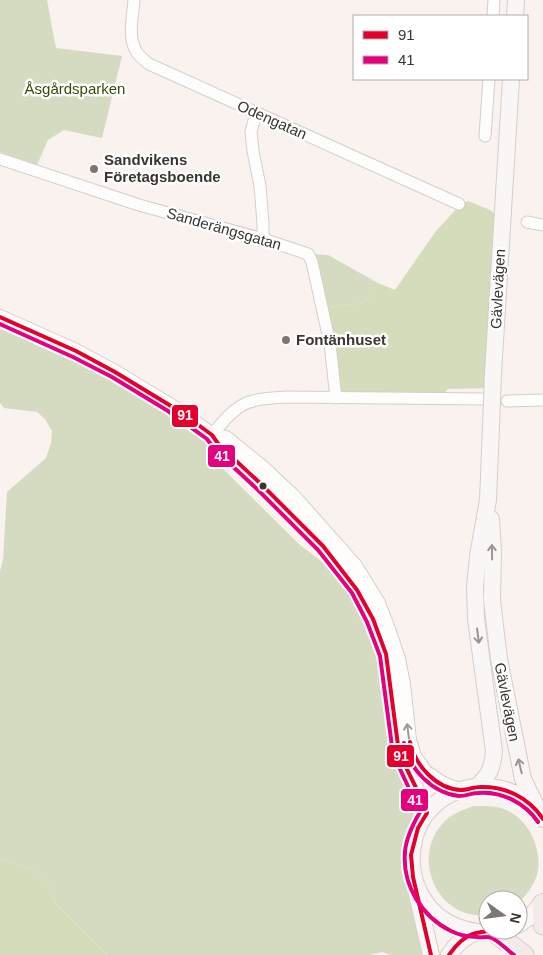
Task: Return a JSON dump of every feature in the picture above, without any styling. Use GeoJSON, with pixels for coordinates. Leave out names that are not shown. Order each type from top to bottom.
{"type":"FeatureCollection","features":[{"type":"Feature","properties":{"kind":"highway"},"geometry":{"type":"LineString","coordinates":[[542,903],[543,925]]}},
{"type":"Feature","properties":{"kind":"highway"},"geometry":{"type":"LineString","coordinates":[[504,940],[524,955]]}},
{"type":"Feature","properties":{"kind":"main road"},"geometry":{"type":"LineString","coordinates":[[515,15],[516,0]]}},
{"type":"Feature","properties":{"kind":"main road","name":"Gävlevägen"},"geometry":{"type":"LineString","coordinates":[[477,786],[487,776],[492,765],[494,751],[476,620],[475,588],[478,556],[488,500],[493,374],[511,80]]}},
{"type":"Feature","properties":{"kind":"main road","name":"Gävlevägen"},"geometry":{"type":"LineString","coordinates":[[488,500],[492,543],[492,600],[499,659],[523,779],[541,815]]}},
{"type":"Feature","properties":{"kind":"main road"},"geometry":{"type":"LineString","coordinates":[[431,955],[413,877],[411,855],[418,828],[426,814],[436,804],[459,790],[477,786],[500,788],[517,794],[541,815]]}},
{"type":"Feature","properties":{"kind":"main road"},"geometry":{"type":"LineString","coordinates":[[413,877],[422,897],[435,913],[455,926],[478,929]]}},
{"type":"Feature","properties":{"kind":"main road"},"geometry":{"type":"LineString","coordinates":[[528,918],[542,903]]}},
{"type":"Feature","properties":{"kind":"main road"},"geometry":{"type":"LineString","coordinates":[[449,955],[466,936],[478,934]]}},
{"type":"Feature","properties":{"kind":"street","name":"Odengatan"},"geometry":{"type":"LineString","coordinates":[[134,0],[132,26],[134,48],[140,57],[151,65],[459,204]]}},
{"type":"Feature","properties":{"kind":"street"},"geometry":{"type":"LineString","coordinates":[[493,15],[494,0]]}},
{"type":"Feature","properties":{"kind":"street"},"geometry":{"type":"LineString","coordinates":[[485,136],[489,80]]}},
{"type":"Feature","properties":{"kind":"street"},"geometry":{"type":"LineString","coordinates":[[256,113],[251,132],[260,186],[263,239]]}},
{"type":"Feature","properties":{"kind":"street","name":"Sanderängsgatan"},"geometry":{"type":"LineString","coordinates":[[0,159],[139,205],[263,239],[308,254],[317,282],[330,344],[336,398]]}},
{"type":"Feature","properties":{"kind":"street"},"geometry":{"type":"LineString","coordinates":[[528,222],[543,225]]}},
{"type":"Feature","properties":{"kind":"street"},"geometry":{"type":"LineString","coordinates":[[0,318],[76,351],[172,406],[212,435],[226,438],[293,496],[355,566],[378,604],[398,659],[403,684],[398,700],[399,754],[423,802],[426,814]]}},
{"type":"Feature","properties":{"kind":"street"},"geometry":{"type":"LineString","coordinates":[[212,435],[238,406],[266,398],[483,399]]}},
{"type":"Feature","properties":{"kind":"street"},"geometry":{"type":"LineString","coordinates":[[507,401],[543,400]]}},
{"type":"Feature","properties":{"kind":"street"},"geometry":{"type":"LineString","coordinates":[[398,700],[414,756],[425,772],[443,784],[459,790]]}},
{"type":"Feature","properties":{"kind":"green space","name":"Åsgårdsparken"},"geometry":{"type":"Polygon","coordinates":[[[0,0],[47,0],[56,48],[122,56],[102,138],[64,130],[48,140],[37,165],[0,152],[0,0]]]}},
{"type":"Feature","properties":{"kind":"green space"},"geometry":{"type":"Polygon","coordinates":[[[468,201],[490,210],[502,220],[493,388],[448,389],[439,399],[336,398],[322,308],[364,303],[378,283],[395,290],[436,231],[460,205],[468,201]]]}},
{"type":"Feature","properties":{"kind":"green space"},"geometry":{"type":"Polygon","coordinates":[[[308,254],[328,255],[378,283],[364,303],[322,308],[308,254]]]}},
{"type":"Feature","properties":{"kind":"green space"},"geometry":{"type":"Polygon","coordinates":[[[0,317],[115,372],[226,452],[217,463],[300,545],[329,567],[357,604],[373,641],[384,689],[391,761],[399,753],[423,802],[418,828],[423,955],[390,955],[382,952],[370,955],[107,955],[56,904],[47,884],[30,869],[0,858],[0,571],[3,560],[7,492],[46,458],[51,443],[52,431],[45,419],[37,412],[4,408],[0,403],[0,317]]]}},
{"type":"Feature","properties":{"kind":"green space"},"geometry":{"type":"Polygon","coordinates":[[[474,806],[491,806],[508,811],[523,822],[528,829],[533,838],[538,856],[537,875],[528,891],[478,890],[478,914],[470,914],[455,908],[443,898],[434,885],[430,870],[429,853],[433,838],[446,820],[474,806]]]}},
{"type":"Feature","properties":{"kind":"green space"},"geometry":{"type":"Polygon","coordinates":[[[0,858],[30,869],[47,884],[56,904],[107,955],[0,955],[0,858]]]}},
{"type":"Feature","properties":{"kind":"transit line","name":"91"},"geometry":{"type":"LineString","coordinates":[[0,317],[76,351],[115,372],[171,406],[212,435],[219,445],[323,546],[357,590],[373,619],[386,654],[399,753],[427,813],[418,828],[411,855],[413,877],[431,955]]}},
{"type":"Feature","properties":{"kind":"transit line","name":"41"},"geometry":{"type":"LineString","coordinates":[[0,324],[112,377],[168,411],[207,439],[215,450],[318,550],[352,593],[367,622],[380,656],[393,754],[420,812],[410,831],[405,852],[407,876],[416,899],[423,909],[441,925],[464,936],[492,938],[514,955]]}},
{"type":"Feature","properties":{"kind":"transit line","name":"91"},"geometry":{"type":"LineString","coordinates":[[410,742],[422,767],[443,785],[461,790],[490,787],[508,791],[524,799],[543,819]]}},
{"type":"Feature","properties":{"kind":"transit line","name":"41"},"geometry":{"type":"LineString","coordinates":[[404,743],[416,770],[431,785],[449,794],[459,796],[476,793],[504,796],[527,809],[538,822]]}},
{"type":"Feature","properties":{"kind":"transit line","name":"91"},"geometry":{"type":"LineString","coordinates":[[449,955],[462,940],[478,933]]}},
{"type":"Feature","properties":{"kind":"place","name":"Sandvikens Företagsboende"},"geometry":{"type":"Point","coordinates":[94,169]}},
{"type":"Feature","properties":{"kind":"place","name":"Fontänhuset"},"geometry":{"type":"Point","coordinates":[286,340]}}]}
